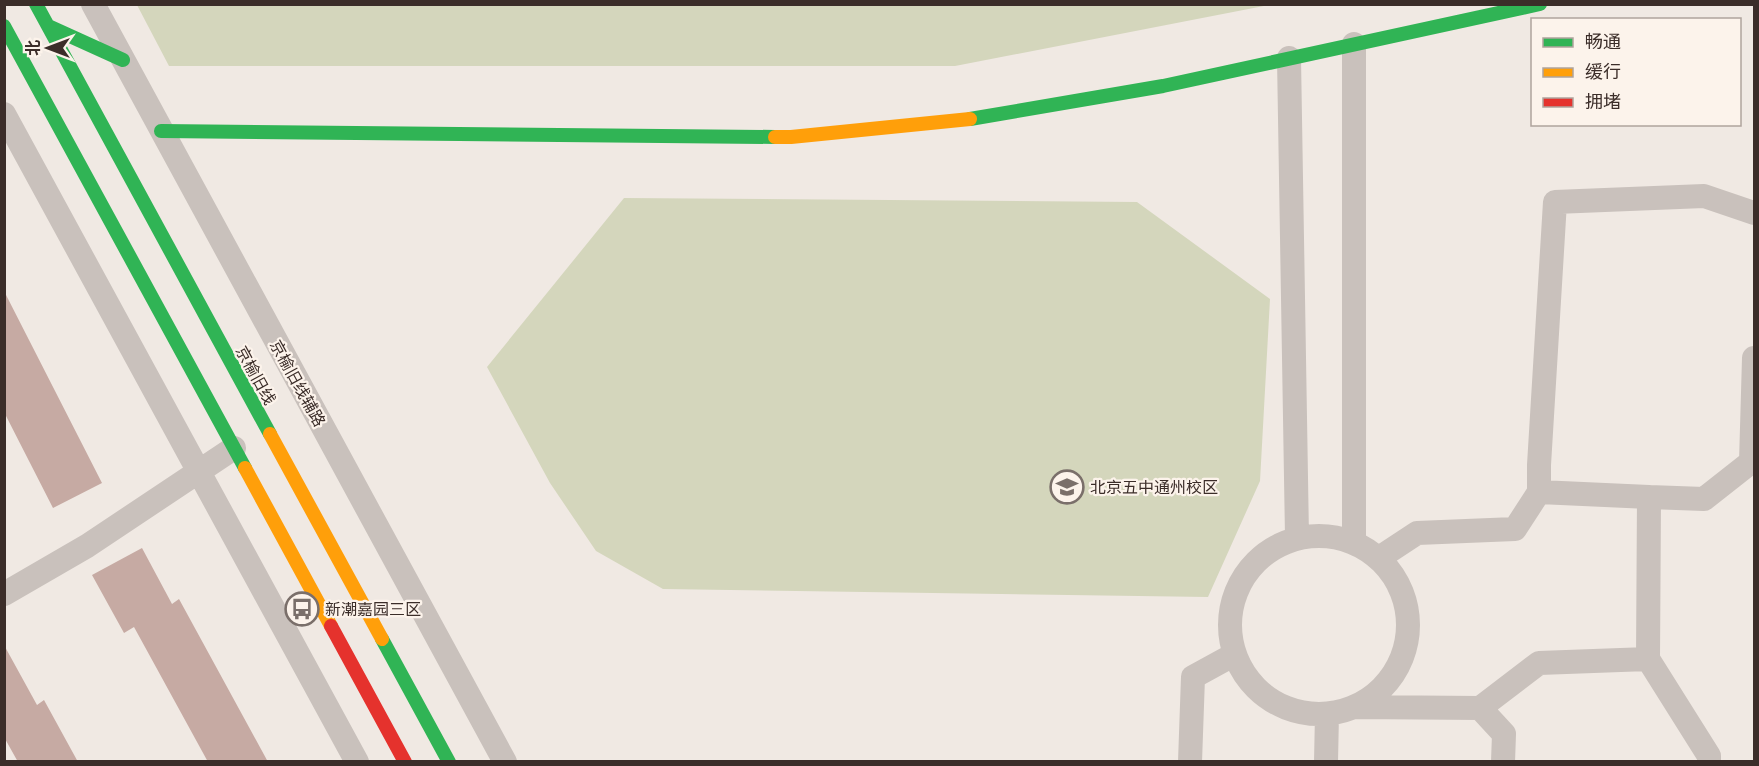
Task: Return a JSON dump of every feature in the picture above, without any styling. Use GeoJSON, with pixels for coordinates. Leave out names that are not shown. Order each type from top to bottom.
{"type":"FeatureCollection","features":[{"type":"Feature","properties":{"kind":"main road","name":"京榆旧线"},"geometry":{"type":"LineString","coordinates":[[36,4],[449,762]]}},
{"type":"Feature","properties":{"kind":"main road"},"geometry":{"type":"LineString","coordinates":[[161,131],[791,137],[954,122],[1163,86],[1540,4]]}},
{"type":"Feature","properties":{"kind":"main road"},"geometry":{"type":"LineString","coordinates":[[4,26],[405,762]]}},
{"type":"Feature","properties":{"kind":"main road"},"geometry":{"type":"LineString","coordinates":[[48,26],[123,60]]}},
{"type":"Feature","properties":{"kind":"street","name":"京榆旧线辅路"},"geometry":{"type":"LineString","coordinates":[[93,4],[505,762]]}},
{"type":"Feature","properties":{"kind":"street"},"geometry":{"type":"LineString","coordinates":[[1354,44],[1354,542]]}},
{"type":"Feature","properties":{"kind":"street"},"geometry":{"type":"LineString","coordinates":[[1289,58],[1297,537]]}},
{"type":"Feature","properties":{"kind":"street"},"geometry":{"type":"LineString","coordinates":[[4,114],[357,762]]}},
{"type":"Feature","properties":{"kind":"street"},"geometry":{"type":"LineString","coordinates":[[1379,558],[1417,533],[1515,529],[1539,492],[1555,202],[1704,196],[1755,213]]}},
{"type":"Feature","properties":{"kind":"street"},"geometry":{"type":"LineString","coordinates":[[1539,492],[1704,499],[1751,462],[1755,358]]}},
{"type":"Feature","properties":{"kind":"street"},"geometry":{"type":"LineString","coordinates":[[4,594],[87,546],[234,448]]}},
{"type":"Feature","properties":{"kind":"street"},"geometry":{"type":"LineString","coordinates":[[1649,497],[1648,659],[1709,756],[1709,762]]}},
{"type":"Feature","properties":{"kind":"street"},"geometry":{"type":"LineString","coordinates":[[1356,707],[1380,690],[1398,667],[1408,639],[1408,609],[1398,581],[1379,558],[1354,542],[1326,535],[1297,537],[1270,549],[1249,569],[1235,596],[1230,625],[1235,654],[1249,680],[1271,700],[1298,712],[1327,714],[1356,707],[1480,708],[1539,663],[1648,659]]}},
{"type":"Feature","properties":{"kind":"street"},"geometry":{"type":"LineString","coordinates":[[1190,762],[1193,677],[1235,654]]}},
{"type":"Feature","properties":{"kind":"street"},"geometry":{"type":"LineString","coordinates":[[1480,708],[1504,734],[1503,762]]}},
{"type":"Feature","properties":{"kind":"street"},"geometry":{"type":"LineString","coordinates":[[1326,762],[1327,714]]}},
{"type":"Feature","properties":{"kind":"green space"},"geometry":{"type":"Polygon","coordinates":[[[137,5],[1269,5],[955,66],[169,66],[137,5]]]}},
{"type":"Feature","properties":{"kind":"green space"},"geometry":{"type":"Polygon","coordinates":[[[624,198],[1137,202],[1270,299],[1260,481],[1208,597],[663,589],[596,551],[550,483],[487,367],[624,198]]]}},
{"type":"Feature","properties":{"kind":"building"},"geometry":{"type":"Polygon","coordinates":[[[4,291],[102,483],[53,508],[4,412],[4,291]]]}},
{"type":"Feature","properties":{"kind":"building"},"geometry":{"type":"Polygon","coordinates":[[[142,548],[172,604],[179,599],[268,762],[208,762],[134,627],[124,633],[92,575],[142,548]]]}},
{"type":"Feature","properties":{"kind":"building"},"geometry":{"type":"Polygon","coordinates":[[[4,645],[37,705],[44,700],[78,762],[18,762],[4,737],[4,645]]]}},
{"type":"Feature","properties":{"kind":"traffic: fast"},"geometry":{"type":"LineString","coordinates":[[36,4],[270,434]]}},
{"type":"Feature","properties":{"kind":"traffic: fast"},"geometry":{"type":"LineString","coordinates":[[970,119],[1163,86],[1540,4]]}},
{"type":"Feature","properties":{"kind":"traffic: fast"},"geometry":{"type":"LineString","coordinates":[[4,26],[245,468]]}},
{"type":"Feature","properties":{"kind":"traffic: fast"},"geometry":{"type":"LineString","coordinates":[[48,26],[123,60]]}},
{"type":"Feature","properties":{"kind":"traffic: fast"},"geometry":{"type":"LineString","coordinates":[[161,131],[775,137]]}},
{"type":"Feature","properties":{"kind":"traffic: fast"},"geometry":{"type":"LineString","coordinates":[[382,639],[449,762]]}},
{"type":"Feature","properties":{"kind":"traffic: slow"},"geometry":{"type":"LineString","coordinates":[[775,137],[970,119]]}},
{"type":"Feature","properties":{"kind":"traffic: slow"},"geometry":{"type":"LineString","coordinates":[[270,434],[382,639]]}},
{"type":"Feature","properties":{"kind":"traffic: slow"},"geometry":{"type":"LineString","coordinates":[[245,468],[331,626]]}},
{"type":"Feature","properties":{"kind":"traffic: jam"},"geometry":{"type":"LineString","coordinates":[[331,626],[405,762]]}},
{"type":"Feature","properties":{"kind":"place","name":"北京五中通州校区"},"geometry":{"type":"Point","coordinates":[1067,487]}},
{"type":"Feature","properties":{"kind":"place","name":"新潮嘉园三区"},"geometry":{"type":"Point","coordinates":[302,609]}}]}
